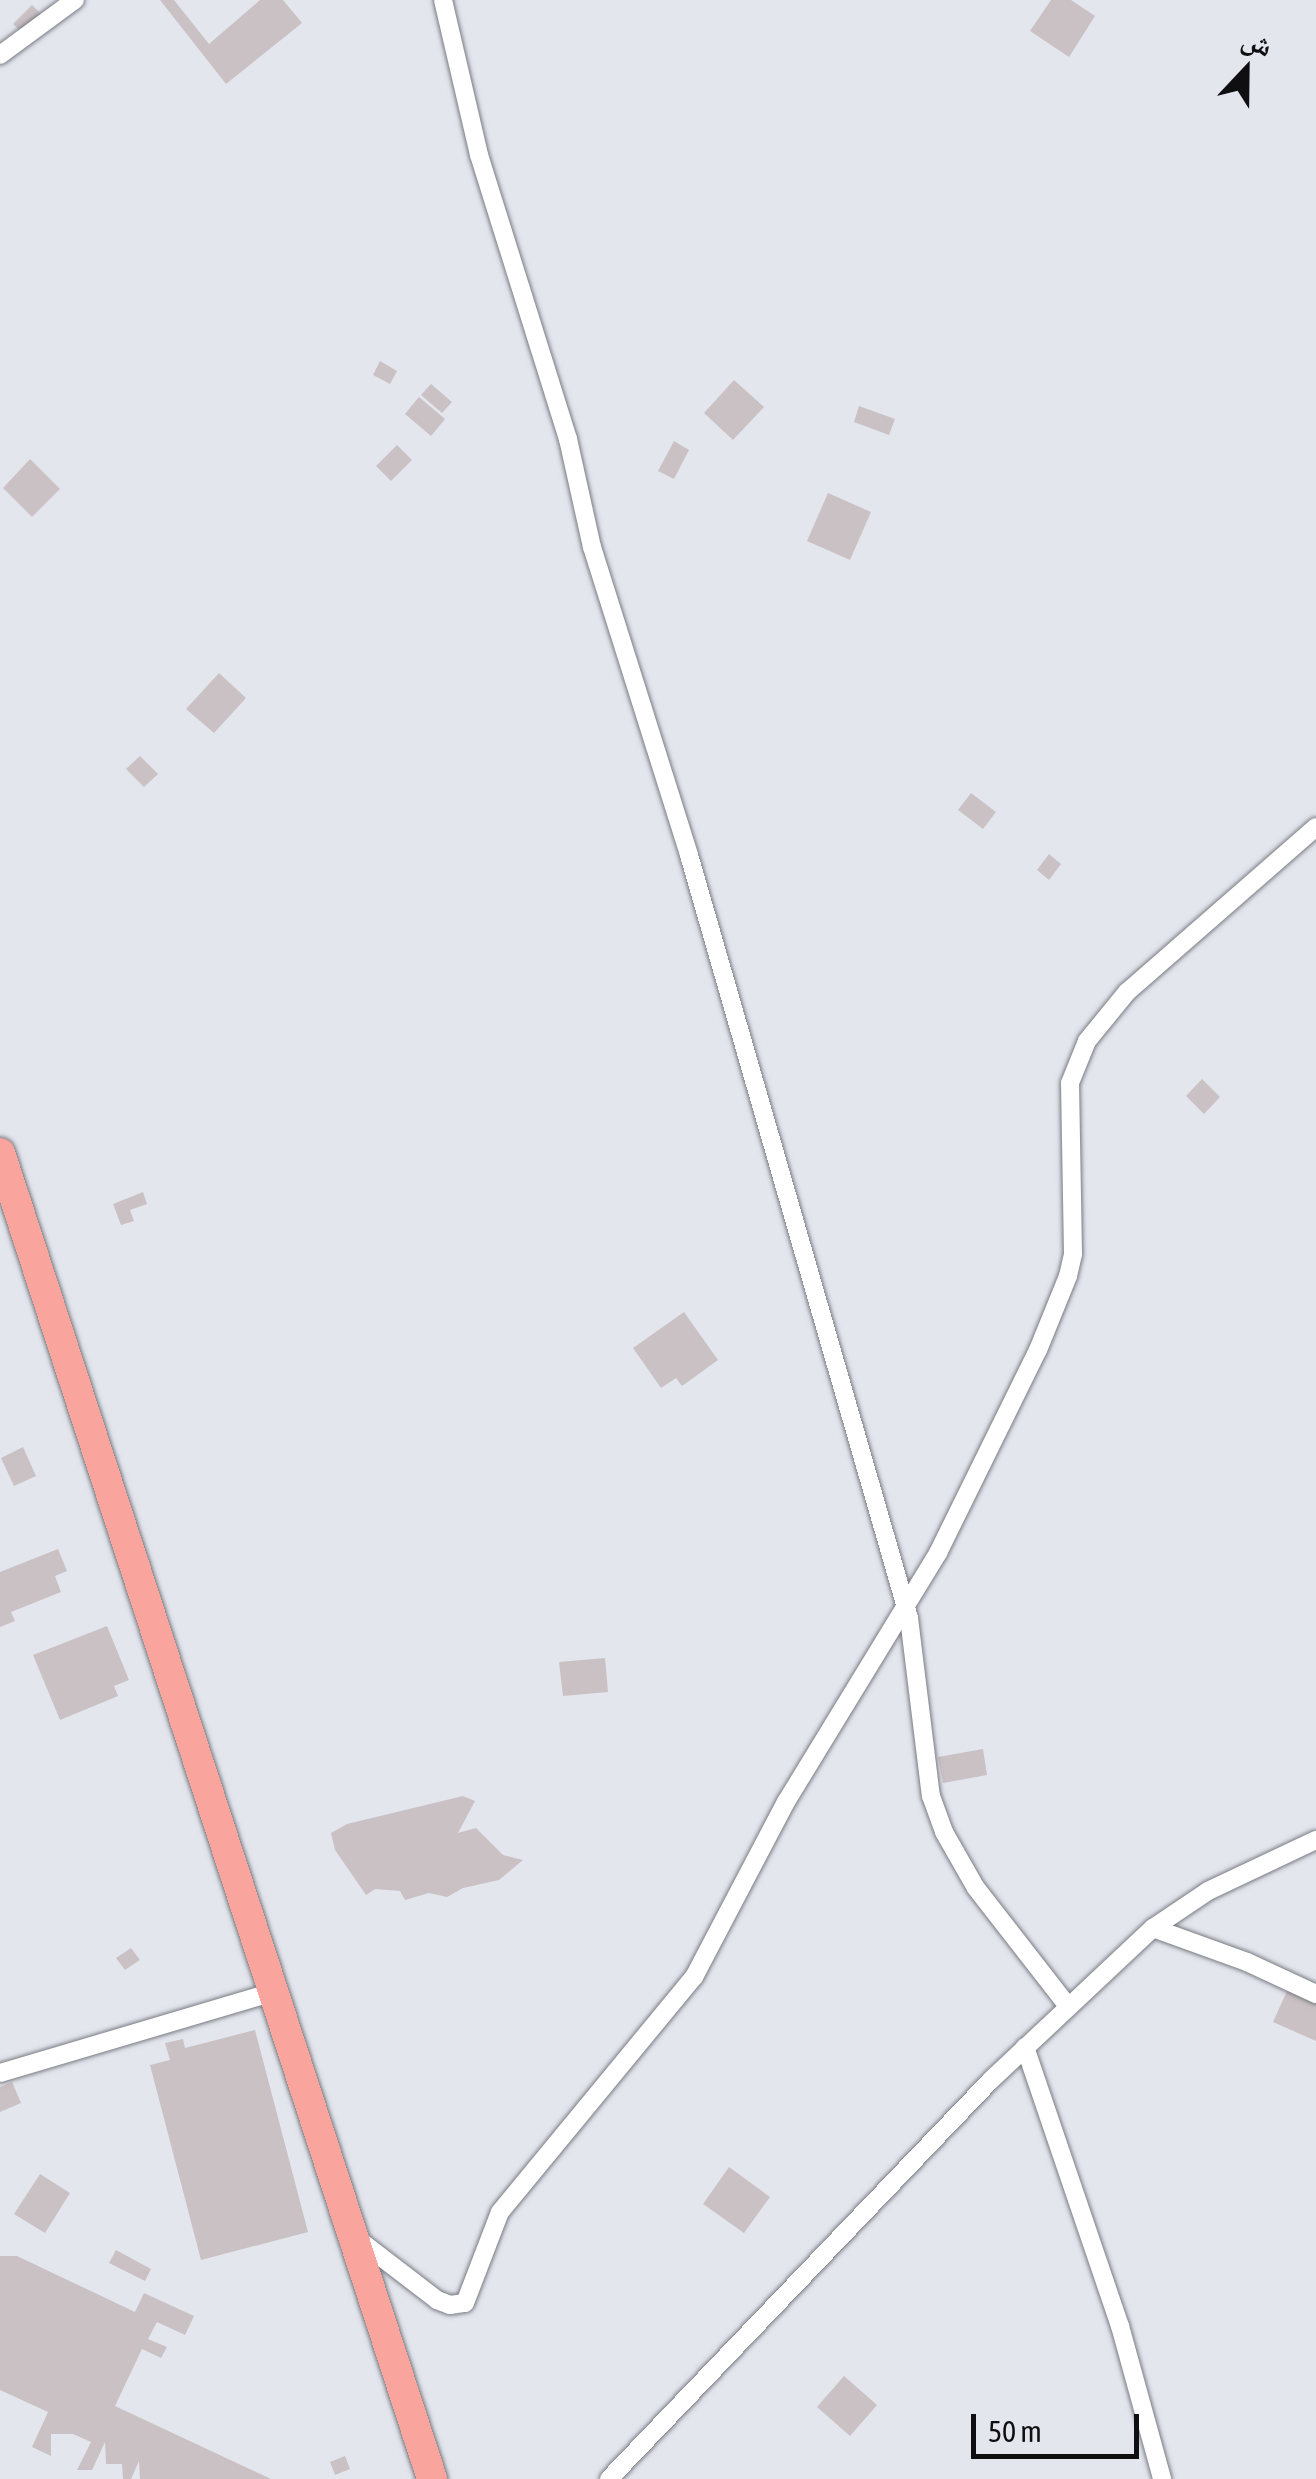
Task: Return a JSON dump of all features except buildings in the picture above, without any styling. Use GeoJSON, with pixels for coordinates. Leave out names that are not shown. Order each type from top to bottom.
{"type":"FeatureCollection","features":[{"type":"Feature","properties":{"kind":"main road"},"geometry":{"type":"LineString","coordinates":[[0,1153],[432,2479]]}},
{"type":"Feature","properties":{"kind":"street"},"geometry":{"type":"LineString","coordinates":[[0,55],[75,0]]}},
{"type":"Feature","properties":{"kind":"street"},"geometry":{"type":"LineString","coordinates":[[443,0],[479,155],[568,439],[592,547],[689,855],[906,1606],[931,1796],[944,1832],[976,1888],[1068,2006]]}},
{"type":"Feature","properties":{"kind":"street"},"geometry":{"type":"LineString","coordinates":[[351,2234],[437,2300],[457,2306],[471,2297],[500,2212],[703,1963],[786,1802],[906,1606],[971,1485],[1068,1276],[1075,1217],[1070,1082],[1087,1041],[1127,992],[1316,828]]}},
{"type":"Feature","properties":{"kind":"street"},"geometry":{"type":"LineString","coordinates":[[609,2479],[1025,2047],[1153,1928],[1208,1891],[1316,1840]]}},
{"type":"Feature","properties":{"kind":"street"},"geometry":{"type":"LineString","coordinates":[[1153,1928],[1248,1962],[1316,1994]]}},
{"type":"Feature","properties":{"kind":"street"},"geometry":{"type":"LineString","coordinates":[[0,2074],[273,1992]]}},
{"type":"Feature","properties":{"kind":"street"},"geometry":{"type":"LineString","coordinates":[[1025,2047],[1120,2326],[1162,2479]]}}]}
